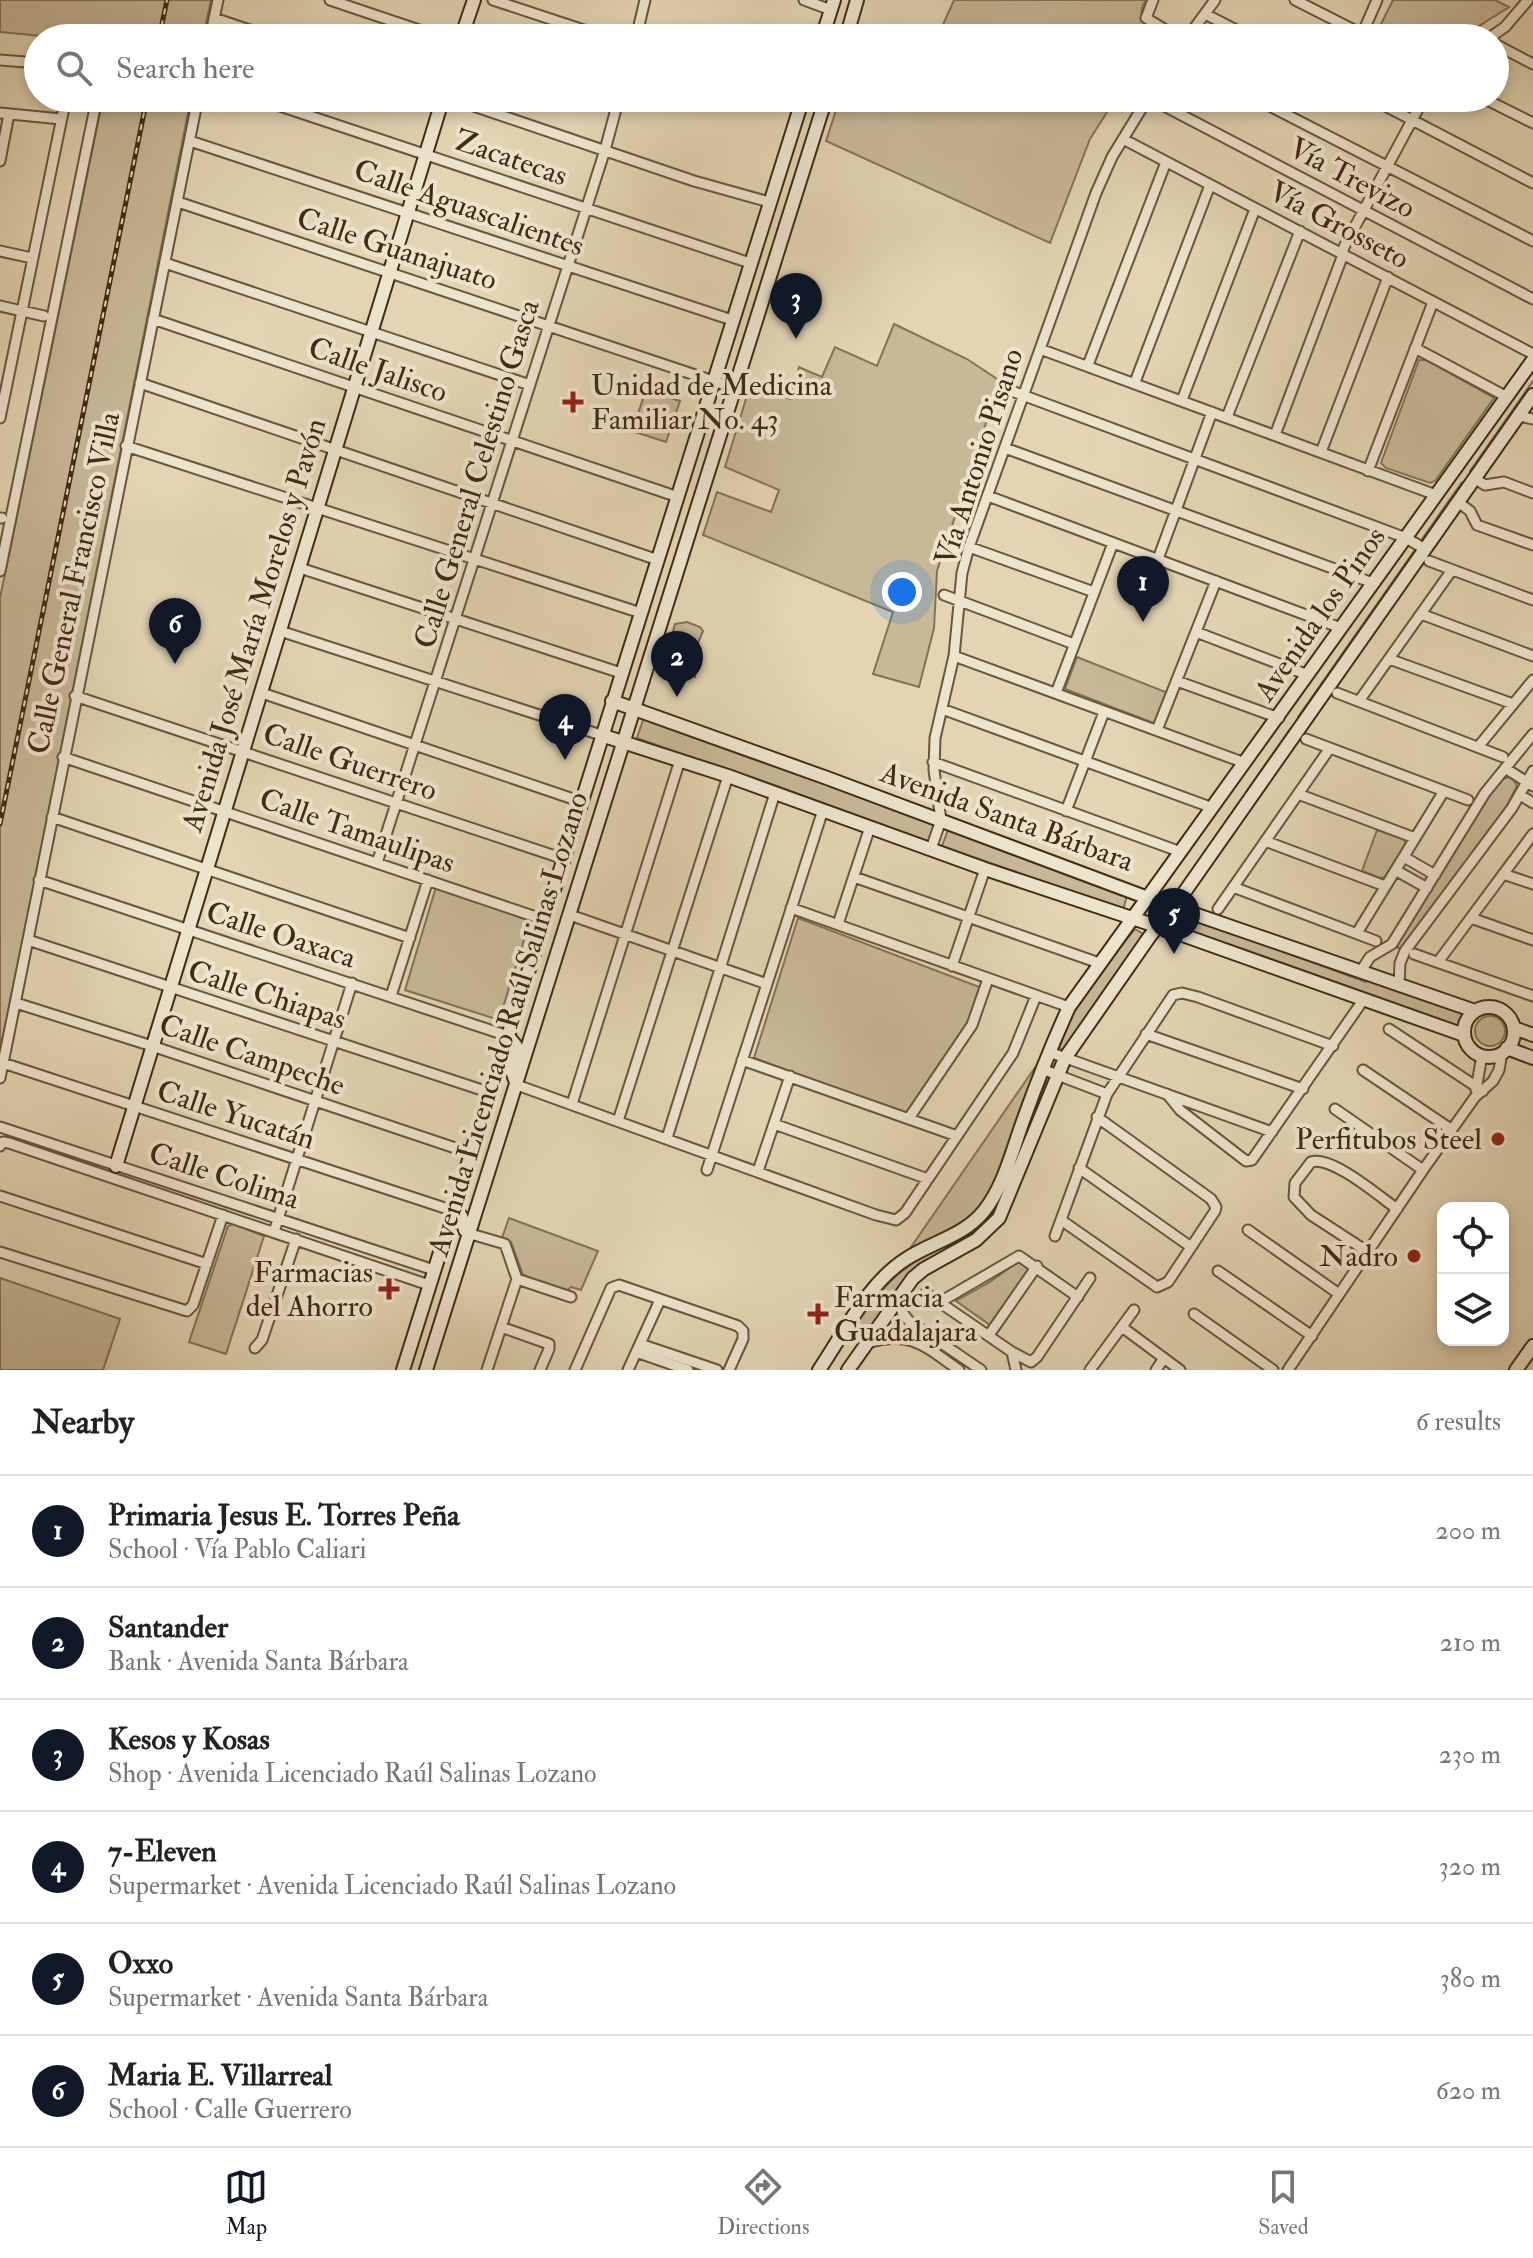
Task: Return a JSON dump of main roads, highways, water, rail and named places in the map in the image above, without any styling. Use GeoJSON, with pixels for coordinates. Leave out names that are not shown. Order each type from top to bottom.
{"type":"FeatureCollection","features":[{"type":"Feature","properties":{"kind":"waterway"},"geometry":{"type":"LineString","coordinates":[[1470,471],[1533,381]]}},
{"type":"Feature","properties":{"kind":"waterway"},"geometry":{"type":"LineString","coordinates":[[1422,539],[1462,482]]}},
{"type":"Feature","properties":{"kind":"waterway"},"geometry":{"type":"LineString","coordinates":[[1298,717],[1414,551]]}},
{"type":"Feature","properties":{"kind":"waterway"},"geometry":{"type":"LineString","coordinates":[[1246,792],[1290,729]]}},
{"type":"Feature","properties":{"kind":"waterway"},"geometry":{"type":"LineString","coordinates":[[1175,895],[1239,802]]}},
{"type":"Feature","properties":{"kind":"waterway"},"geometry":{"type":"LineString","coordinates":[[1251,940],[1366,982]]}},
{"type":"Feature","properties":{"kind":"railway"},"geometry":{"type":"LineString","coordinates":[[162,24],[167,0]]}},
{"type":"Feature","properties":{"kind":"railway"},"geometry":{"type":"LineString","coordinates":[[0,824],[144,112]]}},
{"type":"Feature","properties":{"kind":"place","name":"Kesos y Kosas"},"geometry":{"type":"Point","coordinates":[796,339]}},
{"type":"Feature","properties":{"kind":"place","name":"Unidad de Medicina Familiar No. 43"},"geometry":{"type":"Point","coordinates":[573,402]}},
{"type":"Feature","properties":{"kind":"place","name":"Primaria Jesus E. Torres Peña"},"geometry":{"type":"Point","coordinates":[1143,622]}},
{"type":"Feature","properties":{"kind":"place","name":"Maria E. Villarreal"},"geometry":{"type":"Point","coordinates":[175,664]}},
{"type":"Feature","properties":{"kind":"place","name":"Santander"},"geometry":{"type":"Point","coordinates":[677,697]}},
{"type":"Feature","properties":{"kind":"place","name":"7-Eleven"},"geometry":{"type":"Point","coordinates":[565,760]}},
{"type":"Feature","properties":{"kind":"place","name":"Oxxo"},"geometry":{"type":"Point","coordinates":[1174,954]}},
{"type":"Feature","properties":{"kind":"place","name":"Perfitubos Steel"},"geometry":{"type":"Point","coordinates":[1498,1139]}},
{"type":"Feature","properties":{"kind":"place","name":"Nadro"},"geometry":{"type":"Point","coordinates":[1414,1256]}},
{"type":"Feature","properties":{"kind":"place","name":"Farmacias del Ahorro"},"geometry":{"type":"Point","coordinates":[389,1289]}},
{"type":"Feature","properties":{"kind":"place","name":"Farmacia Guadalajara"},"geometry":{"type":"Point","coordinates":[818,1314]}}]}
